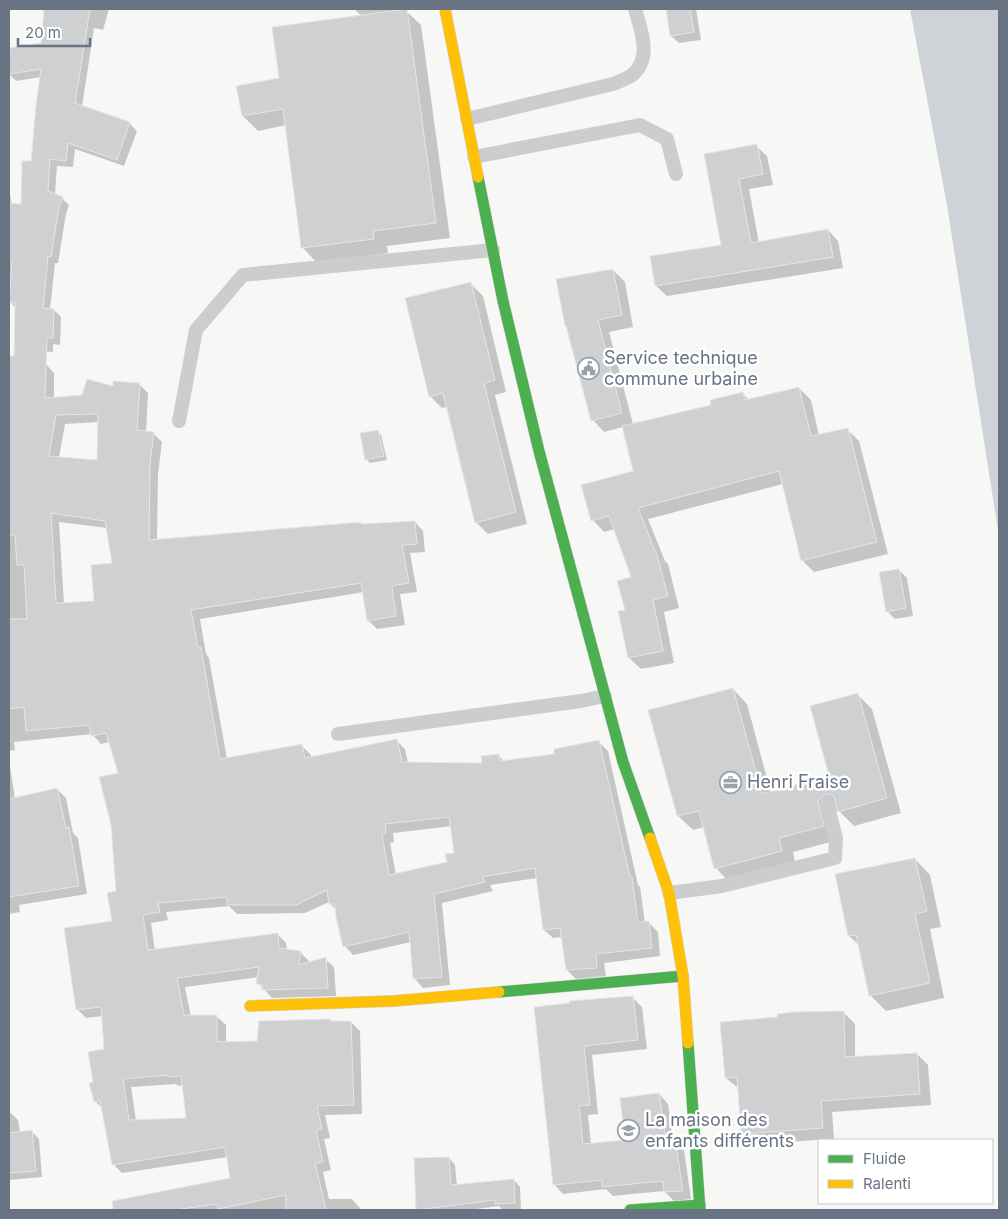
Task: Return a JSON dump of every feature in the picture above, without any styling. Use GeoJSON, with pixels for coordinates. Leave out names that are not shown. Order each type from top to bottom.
{"type":"FeatureCollection","features":[{"type":"Feature","properties":{"kind":"main road"},"geometry":{"type":"LineString","coordinates":[[445,9],[503,300],[539,451],[623,762],[669,893],[683,976],[700,1208],[630,1210]]}},
{"type":"Feature","properties":{"kind":"main road"},"geometry":{"type":"LineString","coordinates":[[250,1006],[393,1001],[683,976]]}},
{"type":"Feature","properties":{"kind":"lane"},"geometry":{"type":"LineString","coordinates":[[467,119],[613,84],[631,76],[642,62],[644,42],[635,9]]}},
{"type":"Feature","properties":{"kind":"lane"},"geometry":{"type":"LineString","coordinates":[[474,156],[640,125],[667,139],[676,174]]}},
{"type":"Feature","properties":{"kind":"lane"},"geometry":{"type":"LineString","coordinates":[[179,421],[196,330],[242,275],[493,250]]}},
{"type":"Feature","properties":{"kind":"lane"},"geometry":{"type":"LineString","coordinates":[[338,734],[581,701],[605,696]]}},
{"type":"Feature","properties":{"kind":"lane"},"geometry":{"type":"LineString","coordinates":[[669,893],[722,886],[834,858],[836,838],[827,802]]}},
{"type":"Feature","properties":{"kind":"shaded area"},"geometry":{"type":"Polygon","coordinates":[[[910,9],[999,9],[999,537],[947,205],[910,9]]]}},
{"type":"Feature","properties":{"kind":"building"},"geometry":{"type":"Polygon","coordinates":[[[44,9],[90,9],[75,103],[130,122],[117,160],[68,143],[66,161],[50,159],[48,191],[63,197],[59,207],[51,257],[48,256],[43,308],[54,309],[53,338],[47,338],[45,398],[82,395],[87,379],[113,386],[113,381],[140,383],[137,430],[154,432],[150,464],[149,540],[361,522],[361,524],[415,521],[417,544],[402,545],[409,583],[392,586],[396,616],[367,621],[361,583],[191,610],[198,648],[201,647],[220,759],[302,744],[305,758],[397,739],[402,762],[482,763],[481,756],[499,754],[500,761],[554,754],[554,749],[599,740],[630,877],[632,877],[638,923],[649,921],[652,948],[596,954],[597,968],[566,970],[560,928],[543,930],[535,868],[482,877],[485,882],[434,894],[442,977],[413,979],[409,932],[343,947],[335,904],[329,904],[327,890],[296,905],[227,905],[227,897],[158,903],[160,912],[143,915],[148,950],[278,933],[279,948],[301,951],[299,965],[326,957],[328,988],[262,990],[263,985],[256,984],[259,967],[177,978],[184,1015],[217,1015],[217,1042],[257,1041],[259,1021],[330,1019],[330,1021],[351,1021],[354,1105],[317,1106],[322,1129],[316,1130],[323,1162],[315,1163],[326,1210],[286,1210],[286,1195],[218,1209],[217,1204],[182,1210],[113,1210],[112,1201],[230,1178],[225,1147],[112,1165],[100,1101],[94,1102],[89,1083],[93,1082],[88,1052],[104,1049],[101,1007],[76,1010],[64,928],[112,921],[107,893],[116,891],[111,825],[99,777],[118,773],[106,733],[91,736],[89,725],[26,731],[24,707],[9,709],[9,619],[27,619],[24,565],[17,565],[15,535],[9,535],[9,356],[14,356],[15,303],[9,302],[12,261],[9,260],[9,203],[21,204],[22,161],[31,161],[41,69],[9,74],[9,48],[41,43],[44,9]],[[98,414],[56,415],[49,456],[97,460],[98,414]],[[51,513],[56,603],[94,601],[91,565],[112,563],[105,521],[51,513]],[[449,817],[385,824],[386,833],[382,834],[389,875],[447,862],[445,854],[454,853],[449,817]],[[168,1075],[123,1079],[129,1120],[186,1118],[181,1076],[168,1077],[168,1075]]]}},
{"type":"Feature","properties":{"kind":"building"},"geometry":{"type":"Polygon","coordinates":[[[407,9],[436,223],[373,231],[374,239],[301,248],[283,109],[242,116],[236,86],[279,78],[272,27],[407,9]]]}},
{"type":"Feature","properties":{"kind":"building"},"geometry":{"type":"Polygon","coordinates":[[[666,9],[690,9],[694,32],[670,36],[666,9]]]}},
{"type":"Feature","properties":{"kind":"building"},"geometry":{"type":"Polygon","coordinates":[[[757,144],[763,174],[739,179],[751,243],[828,229],[833,257],[655,286],[650,256],[721,245],[704,154],[757,144]]]}},
{"type":"Feature","properties":{"kind":"building"},"geometry":{"type":"Polygon","coordinates":[[[613,269],[622,315],[598,320],[622,413],[591,421],[565,326],[556,279],[613,269]]]}},
{"type":"Feature","properties":{"kind":"building"},"geometry":{"type":"Polygon","coordinates":[[[471,282],[495,380],[484,383],[516,512],[475,523],[443,393],[429,397],[405,298],[471,282]]]}},
{"type":"Feature","properties":{"kind":"building"},"geometry":{"type":"Polygon","coordinates":[[[799,387],[811,436],[848,428],[877,542],[801,561],[779,471],[638,508],[656,551],[668,596],[653,600],[663,651],[628,658],[618,611],[625,610],[617,581],[631,577],[609,516],[591,521],[581,485],[633,471],[622,426],[711,405],[710,400],[743,392],[745,400],[799,387]]]}},
{"type":"Feature","properties":{"kind":"building"},"geometry":{"type":"Polygon","coordinates":[[[378,430],[384,456],[365,460],[360,433],[378,430]]]}},
{"type":"Feature","properties":{"kind":"building"},"geometry":{"type":"Polygon","coordinates":[[[899,569],[906,608],[886,612],[879,572],[899,569]]]}},
{"type":"Feature","properties":{"kind":"building"},"geometry":{"type":"Polygon","coordinates":[[[733,688],[762,794],[829,776],[810,706],[858,693],[887,798],[838,812],[834,797],[829,794],[824,795],[818,801],[824,826],[779,838],[782,851],[714,869],[699,811],[677,816],[648,710],[733,688]]]}},
{"type":"Feature","properties":{"kind":"building"},"geometry":{"type":"Polygon","coordinates":[[[57,788],[66,828],[69,827],[79,886],[9,897],[9,799],[57,788]]]}},
{"type":"Feature","properties":{"kind":"building"},"geometry":{"type":"Polygon","coordinates":[[[915,858],[927,911],[915,914],[930,983],[869,996],[856,935],[848,936],[835,874],[915,858]]]}},
{"type":"Feature","properties":{"kind":"building"},"geometry":{"type":"Polygon","coordinates":[[[633,996],[638,1040],[584,1046],[590,1105],[579,1106],[583,1144],[625,1140],[620,1098],[659,1093],[666,1140],[675,1139],[683,1191],[664,1192],[663,1181],[602,1187],[602,1180],[553,1185],[534,1007],[570,1003],[569,1001],[633,996]]]}},
{"type":"Feature","properties":{"kind":"building"},"geometry":{"type":"Polygon","coordinates":[[[844,1011],[845,1057],[917,1053],[920,1094],[821,1101],[823,1128],[741,1134],[737,1077],[725,1078],[720,1022],[777,1017],[777,1014],[793,1012],[844,1011]]]}},
{"type":"Feature","properties":{"kind":"building"},"geometry":{"type":"Polygon","coordinates":[[[32,1130],[36,1171],[9,1173],[9,1133],[32,1130]]]}},
{"type":"Feature","properties":{"kind":"building"},"geometry":{"type":"Polygon","coordinates":[[[449,1157],[451,1185],[514,1179],[515,1203],[495,1204],[495,1200],[416,1210],[414,1158],[449,1157]]]}},
{"type":"Feature","properties":{"kind":"traffic: fast"},"geometry":{"type":"LineString","coordinates":[[478,177],[503,301],[539,451],[623,762],[650,838]]}},
{"type":"Feature","properties":{"kind":"traffic: fast"},"geometry":{"type":"LineString","coordinates":[[499,992],[683,976]]}},
{"type":"Feature","properties":{"kind":"traffic: fast"},"geometry":{"type":"LineString","coordinates":[[688,1043],[700,1210]]}},
{"type":"Feature","properties":{"kind":"traffic: fast"},"geometry":{"type":"LineString","coordinates":[[630,1210],[700,1205]]}},
{"type":"Feature","properties":{"kind":"traffic: slow"},"geometry":{"type":"LineString","coordinates":[[445,9],[478,177]]}},
{"type":"Feature","properties":{"kind":"traffic: slow"},"geometry":{"type":"LineString","coordinates":[[650,838],[669,893],[683,976],[688,1043]]}},
{"type":"Feature","properties":{"kind":"traffic: slow"},"geometry":{"type":"LineString","coordinates":[[250,1006],[393,1001],[499,992]]}},
{"type":"Feature","properties":{"kind":"place","name":"Service technique commune urbaine"},"geometry":{"type":"Point","coordinates":[588,368]}},
{"type":"Feature","properties":{"kind":"place","name":"Henri Fraise"},"geometry":{"type":"Point","coordinates":[731,782]}},
{"type":"Feature","properties":{"kind":"place","name":"La maison des enfants différents"},"geometry":{"type":"Point","coordinates":[629,1130]}}]}
